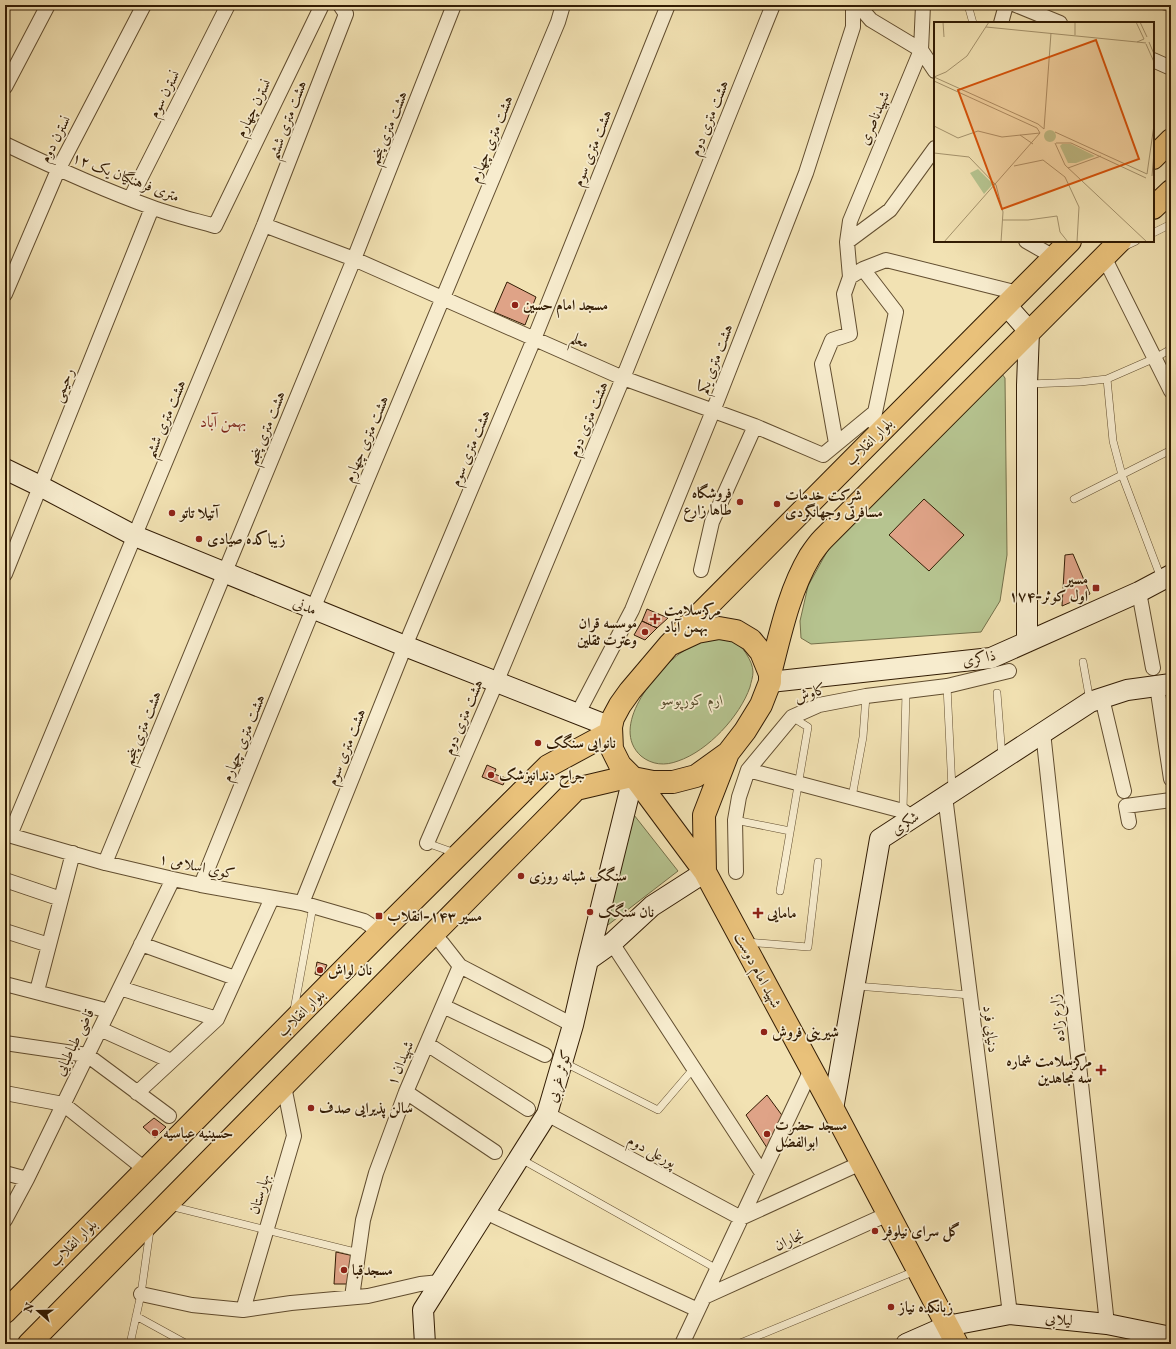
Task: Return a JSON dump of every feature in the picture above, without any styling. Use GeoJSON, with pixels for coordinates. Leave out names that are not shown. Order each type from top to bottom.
{"type":"FeatureCollection","features":[{"type":"Feature","properties":{"kind":"main road"},"geometry":{"type":"LineString","coordinates":[[1154,207],[1171,190]]}},
{"type":"Feature","properties":{"kind":"main road","name":"بلوار انقلاب"},"geometry":{"type":"LineString","coordinates":[[5,1312],[380,932],[548,766],[611,730],[613,718],[620,704],[669,645],[1069,242]]}},
{"type":"Feature","properties":{"kind":"main road"},"geometry":{"type":"LineString","coordinates":[[588,960],[612,942],[652,906],[706,872],[704,815],[728,753],[761,705],[770,678],[785,617],[800,575],[810,556],[823,539],[1119,242]]}},
{"type":"Feature","properties":{"kind":"main road"},"geometry":{"type":"LineString","coordinates":[[1012,299],[1029,331],[1027,385],[1027,642]]}},
{"type":"Feature","properties":{"kind":"main road","name":"مدنی"},"geometry":{"type":"LineString","coordinates":[[5,470],[40,486],[135,536],[313,610],[577,715],[611,730]]}},
{"type":"Feature","properties":{"kind":"main road","name":"ذاکری"},"geometry":{"type":"LineString","coordinates":[[770,678],[991,658],[1138,592],[1167,577]]}},
{"type":"Feature","properties":{"kind":"main road"},"geometry":{"type":"LineString","coordinates":[[669,645],[697,632],[719,628],[736,631],[751,640],[761,652],[770,678]]}},
{"type":"Feature","properties":{"kind":"main road","name":"شکری"},"geometry":{"type":"LineString","coordinates":[[833,1109],[880,839],[908,814],[949,794],[1002,758],[1096,700],[1160,679]]}},
{"type":"Feature","properties":{"kind":"main road","name":"شهید امام دوست"},"geometry":{"type":"LineString","coordinates":[[611,730],[612,749],[620,765],[633,778],[706,872],[952,1335]]}},
{"type":"Feature","properties":{"kind":"main road"},"geometry":{"type":"LineString","coordinates":[[29,1344],[576,789],[633,778],[653,782],[673,782],[696,776],[728,753]]}},
{"type":"Feature","properties":{"kind":"main road","name":"کوثر غربی"},"geometry":{"type":"LineString","coordinates":[[425,1344],[423,1310],[547,1114],[554,1059],[573,1025],[633,778]]}},
{"type":"Feature","properties":{"kind":"main road","name":"لیلابی"},"geometry":{"type":"LineString","coordinates":[[906,1344],[952,1335],[1010,1314],[1107,1324],[1171,1337]]}},
{"type":"Feature","properties":{"kind":"street"},"geometry":{"type":"LineString","coordinates":[[5,87],[48,5]]}},
{"type":"Feature","properties":{"kind":"street","name":"نسترن دوم"},"geometry":{"type":"LineString","coordinates":[[5,294],[58,170],[144,5]]}},
{"type":"Feature","properties":{"kind":"street","name":"نسترن سوم"},"geometry":{"type":"LineString","coordinates":[[130,199],[228,5]]}},
{"type":"Feature","properties":{"kind":"street","name":"نسترن چهارم"},"geometry":{"type":"LineString","coordinates":[[215,226],[322,5]]}},
{"type":"Feature","properties":{"kind":"street","name":"هشت متری پنجم"},"geometry":{"type":"LineString","coordinates":[[105,863],[354,259],[454,5]]}},
{"type":"Feature","properties":{"kind":"street","name":"هشت متری چهارم"},"geometry":{"type":"LineString","coordinates":[[201,885],[313,610],[558,22],[563,5]]}},
{"type":"Feature","properties":{"kind":"street","name":"هشت متری سوم"},"geometry":{"type":"LineString","coordinates":[[308,904],[405,646],[534,339],[668,5]]}},
{"type":"Feature","properties":{"kind":"street","name":"هشت متری دوم"},"geometry":{"type":"LineString","coordinates":[[427,842],[496,683],[623,378],[773,5]]}},
{"type":"Feature","properties":{"kind":"street","name":"هشت متری یکم"},"geometry":{"type":"LineString","coordinates":[[577,715],[632,610],[713,411],[806,173],[853,27],[853,5]]}},
{"type":"Feature","properties":{"kind":"street"},"geometry":{"type":"LineString","coordinates":[[858,5],[871,20],[921,50],[934,70]]}},
{"type":"Feature","properties":{"kind":"street","name":"شهید‌ناصری"},"geometry":{"type":"LineString","coordinates":[[850,277],[847,242],[850,221],[921,50],[924,5]]}},
{"type":"Feature","properties":{"kind":"street"},"geometry":{"type":"LineString","coordinates":[[1001,22],[1006,5]]}},
{"type":"Feature","properties":{"kind":"street"},"geometry":{"type":"LineString","coordinates":[[1016,5],[1058,22]]}},
{"type":"Feature","properties":{"kind":"street","name":"هشت متری ششم"},"geometry":{"type":"LineString","coordinates":[[7,834],[135,536],[264,225],[343,10]]}},
{"type":"Feature","properties":{"kind":"street"},"geometry":{"type":"LineString","coordinates":[[1154,60],[1171,68]]}},
{"type":"Feature","properties":{"kind":"street","name":"۱۲ متری فرهنگیان یک"},"geometry":{"type":"LineString","coordinates":[[5,144],[58,170],[152,208],[215,226]]}},
{"type":"Feature","properties":{"kind":"street"},"geometry":{"type":"LineString","coordinates":[[847,242],[890,210],[934,149]]}},
{"type":"Feature","properties":{"kind":"street","name":"رحیمی"},"geometry":{"type":"LineString","coordinates":[[5,574],[152,208]]}},
{"type":"Feature","properties":{"kind":"street","name":"معلم"},"geometry":{"type":"LineString","coordinates":[[264,225],[354,259],[623,378],[755,426],[823,455],[874,412]]}},
{"type":"Feature","properties":{"kind":"street"},"geometry":{"type":"LineString","coordinates":[[1028,242],[1054,257]]}},
{"type":"Feature","properties":{"kind":"street"},"geometry":{"type":"LineString","coordinates":[[1104,257],[1171,391]]}},
{"type":"Feature","properties":{"kind":"street"},"geometry":{"type":"LineString","coordinates":[[836,443],[822,364],[832,340],[850,334],[844,294],[850,277],[886,260],[1012,299]]}},
{"type":"Feature","properties":{"kind":"street"},"geometry":{"type":"LineString","coordinates":[[863,270],[896,312],[868,444]]}},
{"type":"Feature","properties":{"kind":"street"},"geometry":{"type":"LineString","coordinates":[[701,570],[712,522],[755,426]]}},
{"type":"Feature","properties":{"kind":"street"},"geometry":{"type":"LineString","coordinates":[[1138,592],[1160,679],[1171,779]]}},
{"type":"Feature","properties":{"kind":"street","name":"کاوش"},"geometry":{"type":"LineString","coordinates":[[736,872],[735,820],[739,797],[748,770],[792,717],[818,705],[866,696],[947,686],[1009,671]]}},
{"type":"Feature","properties":{"kind":"street"},"geometry":{"type":"LineString","coordinates":[[1096,700],[1124,791]]}},
{"type":"Feature","properties":{"kind":"street","name":"زارع زاده"},"geometry":{"type":"LineString","coordinates":[[1043,732],[1107,1324]]}},
{"type":"Feature","properties":{"kind":"street"},"geometry":{"type":"LineString","coordinates":[[748,770],[798,782],[908,814]]}},
{"type":"Feature","properties":{"kind":"street","name":"دنیایی فرد"},"geometry":{"type":"LineString","coordinates":[[949,794],[970,995],[1010,1314]]}},
{"type":"Feature","properties":{"kind":"street"},"geometry":{"type":"LineString","coordinates":[[1129,822],[1126,806],[1171,800]]}},
{"type":"Feature","properties":{"kind":"street","name":"کوی اسلامی ۱"},"geometry":{"type":"LineString","coordinates":[[7,834],[105,863],[173,879],[308,904],[364,921],[380,932]]}},
{"type":"Feature","properties":{"kind":"street"},"geometry":{"type":"LineString","coordinates":[[37,991],[73,853]]}},
{"type":"Feature","properties":{"kind":"street","name":"قاضی طباطبایی"},"geometry":{"type":"LineString","coordinates":[[5,1220],[27,1179],[173,879]]}},
{"type":"Feature","properties":{"kind":"street"},"geometry":{"type":"LineString","coordinates":[[5,880],[61,899]]}},
{"type":"Feature","properties":{"kind":"street"},"geometry":{"type":"LineString","coordinates":[[137,1093],[217,1019],[272,898]]}},
{"type":"Feature","properties":{"kind":"street"},"geometry":{"type":"LineString","coordinates":[[5,931],[49,946]]}},
{"type":"Feature","properties":{"kind":"street"},"geometry":{"type":"LineString","coordinates":[[612,942],[762,1173]]}},
{"type":"Feature","properties":{"kind":"street"},"geometry":{"type":"LineString","coordinates":[[442,943],[460,966],[573,1025]]}},
{"type":"Feature","properties":{"kind":"street"},"geometry":{"type":"LineString","coordinates":[[141,944],[235,978]]}},
{"type":"Feature","properties":{"kind":"street","name":"شهیدان ۱"},"geometry":{"type":"LineString","coordinates":[[352,1297],[363,1220],[376,1173],[406,1092],[460,966]]}},
{"type":"Feature","properties":{"kind":"street"},"geometry":{"type":"LineString","coordinates":[[5,984],[37,991],[109,1011]]}},
{"type":"Feature","properties":{"kind":"street"},"geometry":{"type":"LineString","coordinates":[[120,988],[217,1019]]}},
{"type":"Feature","properties":{"kind":"street"},"geometry":{"type":"LineString","coordinates":[[443,1006],[554,1059]]}},
{"type":"Feature","properties":{"kind":"street"},"geometry":{"type":"LineString","coordinates":[[100,1029],[171,1061]]}},
{"type":"Feature","properties":{"kind":"street"},"geometry":{"type":"LineString","coordinates":[[5,1043],[87,1056],[169,1116]]}},
{"type":"Feature","properties":{"kind":"street"},"geometry":{"type":"LineString","coordinates":[[427,1044],[528,1109]]}},
{"type":"Feature","properties":{"kind":"street"},"geometry":{"type":"LineString","coordinates":[[682,1344],[811,1070]]}},
{"type":"Feature","properties":{"kind":"street","name":"بهارستان"},"geometry":{"type":"LineString","coordinates":[[244,1310],[294,1136],[284,1086]]}},
{"type":"Feature","properties":{"kind":"street"},"geometry":{"type":"LineString","coordinates":[[406,1092],[495,1152]]}},
{"type":"Feature","properties":{"kind":"street"},"geometry":{"type":"LineString","coordinates":[[5,1093],[63,1104],[146,1170]]}},
{"type":"Feature","properties":{"kind":"street","name":"پورعلی دوم"},"geometry":{"type":"LineString","coordinates":[[547,1114],[741,1218]]}},
{"type":"Feature","properties":{"kind":"street"},"geometry":{"type":"LineString","coordinates":[[741,1218],[861,1163]]}},
{"type":"Feature","properties":{"kind":"street"},"geometry":{"type":"LineString","coordinates":[[5,1173],[27,1179]]}},
{"type":"Feature","properties":{"kind":"street"},"geometry":{"type":"LineString","coordinates":[[485,1212],[698,1310]]}},
{"type":"Feature","properties":{"kind":"street","name":"نجاران"},"geometry":{"type":"LineString","coordinates":[[704,1297],[888,1214]]}},
{"type":"Feature","properties":{"kind":"street"},"geometry":{"type":"LineString","coordinates":[[142,1294],[192,1305],[244,1310],[290,1303],[368,1296],[420,1284],[440,1282]]}},
{"type":"Feature","properties":{"kind":"lane"},"geometry":{"type":"LineString","coordinates":[[968,5],[973,22]]}},
{"type":"Feature","properties":{"kind":"lane"},"geometry":{"type":"LineString","coordinates":[[1159,5],[1171,8]]}},
{"type":"Feature","properties":{"kind":"lane"},"geometry":{"type":"LineString","coordinates":[[1154,232],[1171,224]]}},
{"type":"Feature","properties":{"kind":"lane"},"geometry":{"type":"LineString","coordinates":[[1104,257],[1134,242]]}},
{"type":"Feature","properties":{"kind":"lane"},"geometry":{"type":"LineString","coordinates":[[1027,385],[1107,379],[1155,358],[1171,349]]}},
{"type":"Feature","properties":{"kind":"lane"},"geometry":{"type":"LineString","coordinates":[[1107,379],[1113,441],[1122,475],[1167,577]]}},
{"type":"Feature","properties":{"kind":"lane"},"geometry":{"type":"LineString","coordinates":[[1074,499],[1171,450]]}},
{"type":"Feature","properties":{"kind":"lane"},"geometry":{"type":"LineString","coordinates":[[1083,662],[1096,700]]}},
{"type":"Feature","properties":{"kind":"lane"},"geometry":{"type":"LineString","coordinates":[[947,686],[949,794]]}},
{"type":"Feature","properties":{"kind":"lane"},"geometry":{"type":"LineString","coordinates":[[906,692],[908,814]]}},
{"type":"Feature","properties":{"kind":"lane"},"geometry":{"type":"LineString","coordinates":[[997,693],[1002,758]]}},
{"type":"Feature","properties":{"kind":"lane"},"geometry":{"type":"LineString","coordinates":[[852,797],[863,736],[866,696]]}},
{"type":"Feature","properties":{"kind":"lane"},"geometry":{"type":"LineString","coordinates":[[780,891],[808,727],[792,717]]}},
{"type":"Feature","properties":{"kind":"lane"},"geometry":{"type":"LineString","coordinates":[[735,820],[790,831]]}},
{"type":"Feature","properties":{"kind":"lane"},"geometry":{"type":"LineString","coordinates":[[427,842],[458,855]]}},
{"type":"Feature","properties":{"kind":"lane"},"geometry":{"type":"LineString","coordinates":[[742,941],[808,947],[818,862]]}},
{"type":"Feature","properties":{"kind":"lane"},"geometry":{"type":"LineString","coordinates":[[292,1022],[308,904]]}},
{"type":"Feature","properties":{"kind":"lane"},"geometry":{"type":"LineString","coordinates":[[854,985],[970,995]]}},
{"type":"Feature","properties":{"kind":"lane"},"geometry":{"type":"LineString","coordinates":[[554,1059],[658,1110],[694,1068]]}},
{"type":"Feature","properties":{"kind":"lane"},"geometry":{"type":"LineString","coordinates":[[519,1158],[717,1269]]}},
{"type":"Feature","properties":{"kind":"lane"},"geometry":{"type":"LineString","coordinates":[[166,1205],[358,1253]]}},
{"type":"Feature","properties":{"kind":"lane"},"geometry":{"type":"LineString","coordinates":[[130,1344],[142,1294],[151,1221]]}},
{"type":"Feature","properties":{"kind":"lane"},"geometry":{"type":"LineString","coordinates":[[738,1344],[918,1270]]}},
{"type":"Feature","properties":{"kind":"lane"},"geometry":{"type":"LineString","coordinates":[[136,1316],[187,1344]]}},
{"type":"Feature","properties":{"kind":"green space"},"geometry":{"type":"Polygon","coordinates":[[[1002,374],[1005,378],[1007,555],[1000,601],[981,632],[811,644],[801,638],[800,621],[808,586],[829,548],[1002,374]]]}},
{"type":"Feature","properties":{"kind":"green space","name":"ارم کورپوسو"},"geometry":{"type":"Polygon","coordinates":[[[708,638],[733,641],[741,647],[747,655],[753,672],[750,687],[745,698],[731,721],[722,731],[711,741],[689,756],[673,763],[663,764],[654,763],[645,759],[632,744],[630,730],[633,716],[639,701],[658,674],[669,663],[682,652],[708,638]]]}},
{"type":"Feature","properties":{"kind":"green space"},"geometry":{"type":"Polygon","coordinates":[[[634,815],[678,871],[604,928],[634,815]]]}},
{"type":"Feature","properties":{"kind":"building","name":"مسجد امام حسین"},"geometry":{"type":"Polygon","coordinates":[[[507,282],[536,297],[525,325],[494,312],[507,282]]]}},
{"type":"Feature","properties":{"kind":"building"},"geometry":{"type":"Polygon","coordinates":[[[924,499],[964,535],[929,571],[889,535],[924,499]]]}},
{"type":"Feature","properties":{"kind":"building"},"geometry":{"type":"Polygon","coordinates":[[[1073,554],[1090,594],[1062,606],[1065,555],[1073,554]]]}},
{"type":"Feature","properties":{"kind":"building","name":"مرکزسلامت بهمن آباد"},"geometry":{"type":"Polygon","coordinates":[[[647,609],[668,618],[657,628],[642,621],[647,609]]]}},
{"type":"Feature","properties":{"kind":"building","name":"موسسه قران وعترت ثقلین"},"geometry":{"type":"Polygon","coordinates":[[[642,621],[657,628],[645,640],[634,635],[642,621]]]}},
{"type":"Feature","properties":{"kind":"building","name":"جراح دندانپزشک"},"geometry":{"type":"Polygon","coordinates":[[[487,765],[496,769],[494,774],[506,778],[503,785],[482,777],[487,765]]]}},
{"type":"Feature","properties":{"kind":"building","name":"نان لواش"},"geometry":{"type":"Polygon","coordinates":[[[317,962],[327,965],[322,976],[315,974],[317,962]]]}},
{"type":"Feature","properties":{"kind":"building","name":"مسجد حضرت ابوالفضل"},"geometry":{"type":"Polygon","coordinates":[[[767,1095],[784,1118],[769,1151],[746,1115],[767,1095]]]}},
{"type":"Feature","properties":{"kind":"building","name":"حسینیه عباسیه"},"geometry":{"type":"Polygon","coordinates":[[[154,1118],[166,1127],[155,1138],[143,1127],[154,1118]]]}},
{"type":"Feature","properties":{"kind":"building","name":"مسجدقبا"},"geometry":{"type":"Polygon","coordinates":[[[336,1252],[354,1256],[351,1284],[334,1284],[336,1252]]]}},
{"type":"Feature","properties":{"kind":"place","name":"مسجد امام حسین"},"geometry":{"type":"Point","coordinates":[515,305]}},
{"type":"Feature","properties":{"kind":"place","name":"فروشگاه طاها زارع"},"geometry":{"type":"Point","coordinates":[740,502]}},
{"type":"Feature","properties":{"kind":"place","name":"شرکت خدمات مسافرتی وجهانگردی"},"geometry":{"type":"Point","coordinates":[777,504]}},
{"type":"Feature","properties":{"kind":"place","name":"آتیلا تاتو"},"geometry":{"type":"Point","coordinates":[172,513]}},
{"type":"Feature","properties":{"kind":"place","name":"زیباکده صیادی"},"geometry":{"type":"Point","coordinates":[199,539]}},
{"type":"Feature","properties":{"kind":"place","name":"مسیر ۱۷۴-اول کوثر"},"geometry":{"type":"Point","coordinates":[1096,588]}},
{"type":"Feature","properties":{"kind":"place","name":"مرکزسلامت بهمن آباد"},"geometry":{"type":"Point","coordinates":[655,619]}},
{"type":"Feature","properties":{"kind":"place","name":"موسسه قران وعترت ثقلین"},"geometry":{"type":"Point","coordinates":[645,632]}},
{"type":"Feature","properties":{"kind":"place","name":"نانوایی سنگک"},"geometry":{"type":"Point","coordinates":[538,743]}},
{"type":"Feature","properties":{"kind":"place","name":"جراح دندانپزشک"},"geometry":{"type":"Point","coordinates":[491,775]}},
{"type":"Feature","properties":{"kind":"place","name":"سنگک شبانه روزی"},"geometry":{"type":"Point","coordinates":[521,876]}},
{"type":"Feature","properties":{"kind":"place","name":"نان سنگک"},"geometry":{"type":"Point","coordinates":[590,912]}},
{"type":"Feature","properties":{"kind":"place","name":"مامایی"},"geometry":{"type":"Point","coordinates":[758,913]}},
{"type":"Feature","properties":{"kind":"place","name":"مسیر ۱۴۳-انقلاب"},"geometry":{"type":"Point","coordinates":[379,916]}},
{"type":"Feature","properties":{"kind":"place","name":"نان لواش"},"geometry":{"type":"Point","coordinates":[320,970]}},
{"type":"Feature","properties":{"kind":"place","name":"شیرینی فروش"},"geometry":{"type":"Point","coordinates":[764,1032]}},
{"type":"Feature","properties":{"kind":"place","name":"مرکزسلامت شماره سه مجاهدین"},"geometry":{"type":"Point","coordinates":[1101,1070]}},
{"type":"Feature","properties":{"kind":"place","name":"سالن پذیرایی صدف"},"geometry":{"type":"Point","coordinates":[311,1108]}},
{"type":"Feature","properties":{"kind":"place","name":"حسینیه عباسیه"},"geometry":{"type":"Point","coordinates":[155,1133]}},
{"type":"Feature","properties":{"kind":"place","name":"مسجد حضرت ابوالفضل"},"geometry":{"type":"Point","coordinates":[767,1134]}},
{"type":"Feature","properties":{"kind":"place","name":"گل سرای نیلوفر"},"geometry":{"type":"Point","coordinates":[875,1231]}},
{"type":"Feature","properties":{"kind":"place","name":"مسجدقبا"},"geometry":{"type":"Point","coordinates":[344,1270]}},
{"type":"Feature","properties":{"kind":"place","name":"زبانکده نیاز"},"geometry":{"type":"Point","coordinates":[891,1307]}},
{"type":"Feature","properties":{"kind":"district","name":"بهمن آباد"},"geometry":{"type":"Point","coordinates":[223,421]}}]}
